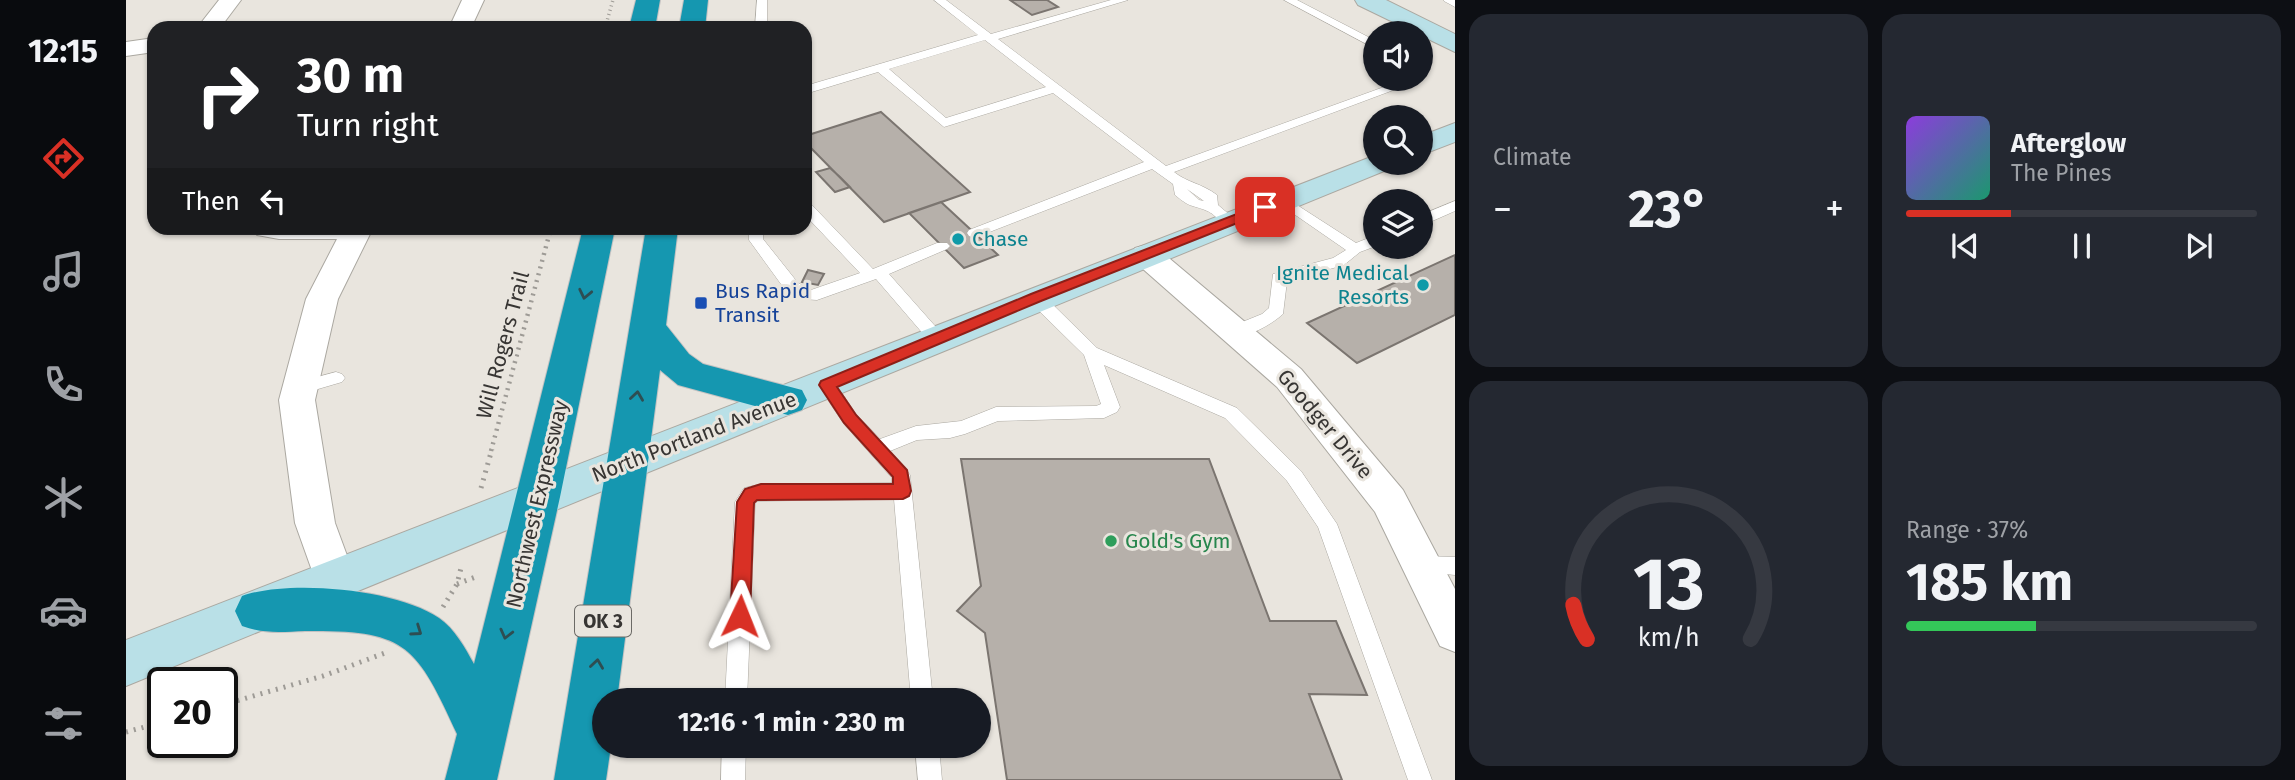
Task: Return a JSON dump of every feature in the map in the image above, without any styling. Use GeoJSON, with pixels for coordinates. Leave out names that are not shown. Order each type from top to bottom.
{"type":"FeatureCollection","features":[{"type":"Feature","properties":{"kind":"highway"},"geometry":{"type":"LineString","coordinates":[[644,21],[648,0]]}},
{"type":"Feature","properties":{"kind":"highway"},"geometry":{"type":"LineString","coordinates":[[693,21],[696,0]]}},
{"type":"Feature","properties":{"kind":"highway","name":"Northwest Expressway"},"geometry":{"type":"LineString","coordinates":[[471,780],[539,497],[597,235]]}},
{"type":"Feature","properties":{"kind":"highway","name":"OK 3"},"geometry":{"type":"LineString","coordinates":[[580,780],[661,235]]}},
{"type":"Feature","properties":{"kind":"highway"},"geometry":{"type":"LineString","coordinates":[[647,327],[676,364],[691,375],[788,400]]}},
{"type":"Feature","properties":{"kind":"highway"},"geometry":{"type":"LineString","coordinates":[[258,611],[365,612],[411,625],[439,649],[482,732]]}},
{"type":"Feature","properties":{"kind":"main road"},"geometry":{"type":"LineString","coordinates":[[1367,0],[1455,44]]}},
{"type":"Feature","properties":{"kind":"main road","name":"North Portland Avenue"},"geometry":{"type":"LineString","coordinates":[[126,663],[827,385],[1146,255],[1220,214],[1283,200],[1363,169]]}},
{"type":"Feature","properties":{"kind":"street"},"geometry":{"type":"LineString","coordinates":[[214,21],[230,0]]}},
{"type":"Feature","properties":{"kind":"street"},"geometry":{"type":"LineString","coordinates":[[463,21],[473,0]]}},
{"type":"Feature","properties":{"kind":"street"},"geometry":{"type":"LineString","coordinates":[[126,48],[147,46]]}},
{"type":"Feature","properties":{"kind":"street"},"geometry":{"type":"LineString","coordinates":[[335,580],[315,523],[298,400],[322,299],[355,235]]}},
{"type":"Feature","properties":{"kind":"street","name":"Goodger Drive"},"geometry":{"type":"LineString","coordinates":[[1146,255],[1289,378],[1438,566],[1455,632]]}},
{"type":"Feature","properties":{"kind":"lane"},"geometry":{"type":"LineString","coordinates":[[761,21],[762,0]]}},
{"type":"Feature","properties":{"kind":"lane"},"geometry":{"type":"LineString","coordinates":[[939,0],[1180,183],[1196,186],[1212,198],[1220,214]]}},
{"type":"Feature","properties":{"kind":"lane"},"geometry":{"type":"LineString","coordinates":[[812,88],[1123,0]]}},
{"type":"Feature","properties":{"kind":"lane"},"geometry":{"type":"LineString","coordinates":[[1289,0],[1363,39]]}},
{"type":"Feature","properties":{"kind":"lane"},"geometry":{"type":"LineString","coordinates":[[1449,1],[1455,4]]}},
{"type":"Feature","properties":{"kind":"lane"},"geometry":{"type":"LineString","coordinates":[[880,68],[944,123],[1055,88]]}},
{"type":"Feature","properties":{"kind":"lane"},"geometry":{"type":"LineString","coordinates":[[974,233],[1379,91]]}},
{"type":"Feature","properties":{"kind":"lane"},"geometry":{"type":"LineString","coordinates":[[1283,200],[1355,249]]}},
{"type":"Feature","properties":{"kind":"lane"},"geometry":{"type":"LineString","coordinates":[[1433,215],[1455,205]]}},
{"type":"Feature","properties":{"kind":"lane"},"geometry":{"type":"LineString","coordinates":[[812,213],[937,339]]}},
{"type":"Feature","properties":{"kind":"lane"},"geometry":{"type":"LineString","coordinates":[[756,235],[756,240],[792,287],[800,292],[817,295],[942,246]]}},
{"type":"Feature","properties":{"kind":"lane"},"geometry":{"type":"LineString","coordinates":[[1236,331],[1268,318],[1277,310],[1279,278],[1287,273],[1336,264],[1363,246]]}},
{"type":"Feature","properties":{"kind":"lane"},"geometry":{"type":"LineString","coordinates":[[1036,298],[1091,352],[1231,413],[1294,476],[1327,524],[1420,780]]}},
{"type":"Feature","properties":{"kind":"lane"},"geometry":{"type":"LineString","coordinates":[[877,448],[916,433],[958,429],[996,414],[1098,413],[1111,407],[1091,352]]}},
{"type":"Feature","properties":{"kind":"lane"},"geometry":{"type":"LineString","coordinates":[[301,388],[336,378]]}},
{"type":"Feature","properties":{"kind":"lane"},"geometry":{"type":"LineString","coordinates":[[827,385],[850,419],[901,475],[921,688]]}},
{"type":"Feature","properties":{"kind":"lane"},"geometry":{"type":"LineString","coordinates":[[737,688],[745,502],[751,494],[903,491]]}},
{"type":"Feature","properties":{"kind":"lane"},"geometry":{"type":"LineString","coordinates":[[733,780],[734,758]]}},
{"type":"Feature","properties":{"kind":"lane"},"geometry":{"type":"LineString","coordinates":[[928,758],[930,780]]}},
{"type":"Feature","properties":{"kind":"path"},"geometry":{"type":"LineString","coordinates":[[607,21],[613,0]]}},
{"type":"Feature","properties":{"kind":"path","name":"Will Rogers Trail"},"geometry":{"type":"LineString","coordinates":[[485,471],[549,235]]}},
{"type":"Feature","properties":{"kind":"path"},"geometry":{"type":"LineString","coordinates":[[435,617],[457,584],[460,572]]}},
{"type":"Feature","properties":{"kind":"path"},"geometry":{"type":"LineString","coordinates":[[457,584],[478,576]]}},
{"type":"Feature","properties":{"kind":"path"},"geometry":{"type":"LineString","coordinates":[[238,700],[323,676],[393,649]]}},
{"type":"Feature","properties":{"kind":"path"},"geometry":{"type":"LineString","coordinates":[[126,732],[147,726]]}},
{"type":"Feature","properties":{"kind":"building"},"geometry":{"type":"Polygon","coordinates":[[[1010,0],[1047,0],[1058,7],[1032,15],[1010,0]]]}},
{"type":"Feature","properties":{"kind":"building","name":"Chase"},"geometry":{"type":"Polygon","coordinates":[[[881,112],[970,192],[884,222],[812,149],[812,134],[881,112]]]}},
{"type":"Feature","properties":{"kind":"building"},"geometry":{"type":"Polygon","coordinates":[[[830,168],[850,187],[835,192],[816,172],[830,168]]]}},
{"type":"Feature","properties":{"kind":"building","name":"Chase"},"geometry":{"type":"Polygon","coordinates":[[[941,202],[998,255],[964,268],[909,213],[941,202]]]}},
{"type":"Feature","properties":{"kind":"building","name":"Ignite Medical Resorts"},"geometry":{"type":"Polygon","coordinates":[[[1455,255],[1455,315],[1357,363],[1307,323],[1455,255]]]}},
{"type":"Feature","properties":{"kind":"building"},"geometry":{"type":"Polygon","coordinates":[[[808,270],[824,274],[818,285],[802,282],[808,270]]]}},
{"type":"Feature","properties":{"kind":"building"},"geometry":{"type":"Polygon","coordinates":[[[961,459],[1209,459],[1270,621],[1336,621],[1367,695],[1309,694],[1342,780],[1007,780],[985,633],[957,611],[981,586],[961,459]]]}},
{"type":"Feature","properties":{"kind":"place","name":"Chase"},"geometry":{"type":"Point","coordinates":[958,239]}},
{"type":"Feature","properties":{"kind":"place","name":"Ignite Medical Resorts"},"geometry":{"type":"Point","coordinates":[1423,285]}},
{"type":"Feature","properties":{"kind":"place","name":"Bus Rapid Transit"},"geometry":{"type":"Point","coordinates":[701,303]}},
{"type":"Feature","properties":{"kind":"place","name":"Gold's Gym"},"geometry":{"type":"Point","coordinates":[1111,541]}},
{"type":"Feature","properties":{"kind":"route"},"geometry":{"type":"LineString","coordinates":[[740,616],[745,502],[751,494],[903,491],[901,475],[850,419],[827,385],[1265,207]]}}]}
